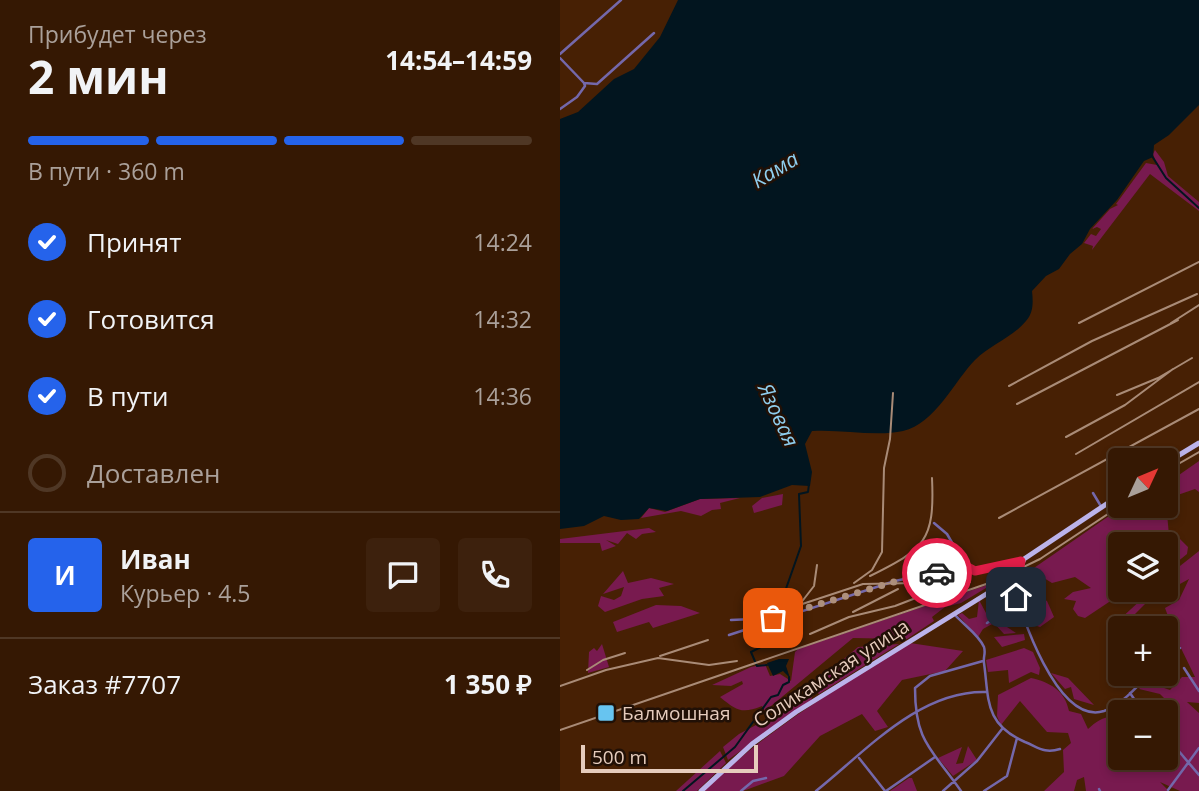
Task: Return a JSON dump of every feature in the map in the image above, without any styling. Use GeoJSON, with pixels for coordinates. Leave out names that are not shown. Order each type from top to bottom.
{"type":"FeatureCollection","features":[{"type":"Feature","properties":{"kind":"main road"},"geometry":{"type":"LineString","coordinates":[[1178,456],[1199,443]]}},
{"type":"Feature","properties":{"kind":"main road"},"geometry":{"type":"LineString","coordinates":[[1011,579],[1019,572],[1021,561],[1108,504]]}},
{"type":"Feature","properties":{"kind":"main road","name":"Соликамская улица"},"geometry":{"type":"LineString","coordinates":[[701,791],[778,725],[1011,579]]}},
{"type":"Feature","properties":{"kind":"street"},"geometry":{"type":"LineString","coordinates":[[621,0],[560,56],[584,83],[592,86],[597,83],[654,33]]}},
{"type":"Feature","properties":{"kind":"street"},"geometry":{"type":"LineString","coordinates":[[560,108],[577,97],[585,86],[584,83]]}},
{"type":"Feature","properties":{"kind":"street"},"geometry":{"type":"LineString","coordinates":[[1093,493],[1102,508]]}},
{"type":"Feature","properties":{"kind":"street"},"geometry":{"type":"LineString","coordinates":[[936,522],[964,565],[975,571],[1021,561]]}},
{"type":"Feature","properties":{"kind":"street"},"geometry":{"type":"LineString","coordinates":[[729,635],[900,580],[964,565]]}},
{"type":"Feature","properties":{"kind":"street"},"geometry":{"type":"LineString","coordinates":[[1011,579],[1017,602],[1047,673],[1074,702],[1085,710],[1104,711],[1137,686]]}},
{"type":"Feature","properties":{"kind":"street"},"geometry":{"type":"LineString","coordinates":[[987,623],[1017,602]]}},
{"type":"Feature","properties":{"kind":"street"},"geometry":{"type":"LineString","coordinates":[[953,613],[982,643],[986,652],[983,661],[990,713],[1002,729],[1043,752],[1059,750]]}},
{"type":"Feature","properties":{"kind":"street"},"geometry":{"type":"LineString","coordinates":[[731,620],[775,618]]}},
{"type":"Feature","properties":{"kind":"street"},"geometry":{"type":"LineString","coordinates":[[961,791],[924,744],[915,714],[915,688],[922,680],[983,661]]}},
{"type":"Feature","properties":{"kind":"street"},"geometry":{"type":"LineString","coordinates":[[1184,668],[1199,691]]}},
{"type":"Feature","properties":{"kind":"street"},"geometry":{"type":"LineString","coordinates":[[816,791],[915,714],[947,696],[967,691],[986,692]]}},
{"type":"Feature","properties":{"kind":"street"},"geometry":{"type":"LineString","coordinates":[[1130,693],[1135,700]]}},
{"type":"Feature","properties":{"kind":"street"},"geometry":{"type":"LineString","coordinates":[[943,791],[977,761],[1002,729]]}},
{"type":"Feature","properties":{"kind":"street"},"geometry":{"type":"LineString","coordinates":[[984,791],[1007,776],[1017,738]]}},
{"type":"Feature","properties":{"kind":"street"},"geometry":{"type":"LineString","coordinates":[[1168,790],[1199,748]]}},
{"type":"Feature","properties":{"kind":"street"},"geometry":{"type":"LineString","coordinates":[[1178,750],[1199,775]]}},
{"type":"Feature","properties":{"kind":"street"},"geometry":{"type":"LineString","coordinates":[[859,757],[886,791],[935,757]]}},
{"type":"Feature","properties":{"kind":"street"},"geometry":{"type":"LineString","coordinates":[[741,791],[753,781],[765,778]]}},
{"type":"Feature","properties":{"kind":"shaded area"},"geometry":{"type":"Polygon","coordinates":[[[1155,150],[1164,162],[1168,176],[1199,202],[1199,211],[1150,174],[1092,250],[1093,246],[1084,243],[1091,234],[1096,236],[1101,229],[1092,229],[1110,209],[1118,205],[1116,204],[1146,163],[1157,165],[1153,154],[1155,150]]]}},
{"type":"Feature","properties":{"kind":"shaded area"},"geometry":{"type":"Polygon","coordinates":[[[1199,461],[1199,492],[1195,489],[1178,495],[1178,476],[1199,461]]]}},
{"type":"Feature","properties":{"kind":"shaded area"},"geometry":{"type":"Polygon","coordinates":[[[783,494],[782,505],[754,513],[752,506],[762,498],[783,494]]]}},
{"type":"Feature","properties":{"kind":"shaded area"},"geometry":{"type":"Polygon","coordinates":[[[740,498],[720,503],[721,509],[701,516],[681,511],[641,518],[649,508],[665,512],[700,499],[740,498]]]}},
{"type":"Feature","properties":{"kind":"shaded area"},"geometry":{"type":"Polygon","coordinates":[[[1108,517],[1167,518],[1169,532],[1108,532],[1109,602],[1085,618],[1078,616],[1073,609],[1076,601],[1064,599],[1073,592],[1091,588],[1075,577],[1052,583],[1031,570],[1108,517]]]}},
{"type":"Feature","properties":{"kind":"shaded area"},"geometry":{"type":"Polygon","coordinates":[[[649,528],[656,532],[642,534],[636,539],[627,533],[618,544],[606,540],[616,546],[602,551],[600,543],[560,543],[560,539],[649,528]]]}},
{"type":"Feature","properties":{"kind":"shaded area"},"geometry":{"type":"Polygon","coordinates":[[[1178,537],[1188,547],[1187,554],[1178,561],[1178,537]]]}},
{"type":"Feature","properties":{"kind":"shaded area"},"geometry":{"type":"Polygon","coordinates":[[[1199,551],[1199,703],[1187,702],[1199,713],[1199,791],[1180,791],[1160,782],[1169,791],[1086,791],[1084,777],[1077,780],[1074,791],[1044,791],[1064,772],[1063,750],[1071,743],[1068,733],[1047,732],[1020,701],[1001,725],[997,716],[998,695],[1031,678],[1056,688],[1069,711],[1081,714],[1088,729],[1108,718],[1108,770],[1178,770],[1178,700],[1166,700],[1160,694],[1139,689],[1142,686],[1158,686],[1170,690],[1178,686],[1182,677],[1195,677],[1178,642],[1178,616],[1168,616],[1165,608],[1178,602],[1189,579],[1178,585],[1178,568],[1199,551]]]}},
{"type":"Feature","properties":{"kind":"shaded area"},"geometry":{"type":"Polygon","coordinates":[[[623,571],[628,583],[651,578],[674,584],[659,588],[664,596],[642,599],[605,612],[598,606],[601,596],[614,600],[621,596],[624,587],[603,594],[623,571]]]}},
{"type":"Feature","properties":{"kind":"shaded area"},"geometry":{"type":"Polygon","coordinates":[[[996,582],[961,603],[945,607],[932,617],[934,621],[907,639],[853,638],[765,711],[762,706],[740,710],[720,697],[743,684],[742,681],[731,686],[712,685],[751,667],[765,664],[770,676],[780,674],[791,681],[795,652],[798,649],[996,582]]]}},
{"type":"Feature","properties":{"kind":"shaded area"},"geometry":{"type":"Polygon","coordinates":[[[1030,593],[1047,601],[1054,617],[1040,627],[1031,624],[1036,614],[1030,593]]]}},
{"type":"Feature","properties":{"kind":"shaded area"},"geometry":{"type":"Polygon","coordinates":[[[979,600],[986,613],[1016,633],[1004,634],[994,623],[983,629],[978,637],[958,615],[962,613],[969,619],[977,617],[979,600]]]}},
{"type":"Feature","properties":{"kind":"shaded area"},"geometry":{"type":"Polygon","coordinates":[[[1139,602],[1147,602],[1133,616],[1123,616],[1139,602]]]}},
{"type":"Feature","properties":{"kind":"shaded area"},"geometry":{"type":"Polygon","coordinates":[[[656,605],[681,606],[700,613],[653,628],[649,622],[617,632],[613,622],[656,605]]]}},
{"type":"Feature","properties":{"kind":"shaded area"},"geometry":{"type":"Polygon","coordinates":[[[1024,634],[1025,640],[1002,647],[994,637],[1024,634]]]}},
{"type":"Feature","properties":{"kind":"shaded area"},"geometry":{"type":"Polygon","coordinates":[[[910,643],[963,651],[945,671],[902,680],[877,711],[888,727],[875,731],[862,714],[820,736],[784,776],[743,791],[704,791],[727,769],[777,730],[910,643]]]}},
{"type":"Feature","properties":{"kind":"shaded area"},"geometry":{"type":"Polygon","coordinates":[[[602,644],[609,667],[588,673],[589,652],[594,648],[597,651],[602,644]]]}},
{"type":"Feature","properties":{"kind":"shaded area"},"geometry":{"type":"Polygon","coordinates":[[[899,644],[819,694],[811,687],[858,647],[899,644]]]}},
{"type":"Feature","properties":{"kind":"shaded area"},"geometry":{"type":"Polygon","coordinates":[[[1024,648],[1033,652],[1040,668],[1039,675],[1031,672],[1009,683],[1008,670],[988,672],[986,660],[1024,648]]]}},
{"type":"Feature","properties":{"kind":"shaded area"},"geometry":{"type":"Polygon","coordinates":[[[1051,673],[1068,678],[1094,705],[1074,699],[1071,687],[1065,689],[1051,673]]]}},
{"type":"Feature","properties":{"kind":"shaded area"},"geometry":{"type":"Polygon","coordinates":[[[810,688],[814,692],[811,700],[728,760],[723,747],[739,734],[782,711],[810,688]]]}},
{"type":"Feature","properties":{"kind":"shaded area"},"geometry":{"type":"Polygon","coordinates":[[[968,746],[977,760],[953,776],[938,758],[962,747],[956,764],[963,763],[968,746]]]}},
{"type":"Feature","properties":{"kind":"shaded area"},"geometry":{"type":"Polygon","coordinates":[[[720,751],[726,763],[697,791],[676,791],[720,751]]]}},
{"type":"Feature","properties":{"kind":"shaded area"},"geometry":{"type":"Polygon","coordinates":[[[909,778],[912,778],[917,791],[890,791],[909,778]]]}},
{"type":"Feature","properties":{"kind":"water","name":"Кама"},"geometry":{"type":"Polygon","coordinates":[[[678,0],[1199,0],[1199,105],[1169,135],[1154,145],[1153,157],[1144,161],[1117,200],[1090,229],[1082,244],[1059,269],[1046,276],[1032,291],[1033,303],[1029,318],[1015,332],[975,360],[925,420],[914,427],[893,433],[812,431],[805,444],[812,472],[810,486],[792,485],[760,497],[700,499],[667,511],[649,508],[639,519],[621,520],[604,516],[584,526],[560,529],[560,119],[578,112],[614,79],[634,69],[660,37],[678,0]]]}},
{"type":"Feature","properties":{"kind":"water"},"geometry":{"type":"Polygon","coordinates":[[[789,659],[786,666],[790,678],[783,671],[773,676],[767,663],[789,659]]]}},
{"type":"Feature","properties":{"kind":"waterway"},"geometry":{"type":"LineString","coordinates":[[1152,156],[1166,178],[1199,208]]}},
{"type":"Feature","properties":{"kind":"waterway","name":"Язовая"},"geometry":{"type":"LineString","coordinates":[[784,609],[782,600],[801,546],[799,494],[808,492],[809,484]]}},
{"type":"Feature","properties":{"kind":"waterway","name":"Язовая"},"geometry":{"type":"LineString","coordinates":[[767,665],[757,666],[751,652],[775,640],[782,642],[787,617]]}},
{"type":"Feature","properties":{"kind":"waterway","name":"Язовая"},"geometry":{"type":"LineString","coordinates":[[683,791],[735,747],[771,697],[778,695],[783,685],[789,682],[789,677]]}},
{"type":"Feature","properties":{"kind":"railway"},"geometry":{"type":"LineString","coordinates":[[1079,323],[1199,262]]}},
{"type":"Feature","properties":{"kind":"railway"},"geometry":{"type":"LineString","coordinates":[[1009,386],[1092,341],[1197,294]]}},
{"type":"Feature","properties":{"kind":"railway"},"geometry":{"type":"LineString","coordinates":[[1171,323],[1199,305]]}},
{"type":"Feature","properties":{"kind":"railway"},"geometry":{"type":"LineString","coordinates":[[1017,404],[1178,320]]}},
{"type":"Feature","properties":{"kind":"railway"},"geometry":{"type":"LineString","coordinates":[[1117,395],[1158,378],[1192,358]]}},
{"type":"Feature","properties":{"kind":"railway"},"geometry":{"type":"LineString","coordinates":[[1066,437],[1125,405],[1173,369]]}},
{"type":"Feature","properties":{"kind":"railway"},"geometry":{"type":"LineString","coordinates":[[1076,454],[1199,382]]}},
{"type":"Feature","properties":{"kind":"railway"},"geometry":{"type":"LineString","coordinates":[[854,583],[872,570],[882,552],[884,468],[890,439],[893,393]]}},
{"type":"Feature","properties":{"kind":"railway"},"geometry":{"type":"LineString","coordinates":[[999,518],[1199,409]]}},
{"type":"Feature","properties":{"kind":"railway"},"geometry":{"type":"LineString","coordinates":[[1178,464],[1199,452]]}},
{"type":"Feature","properties":{"kind":"railway"},"geometry":{"type":"LineString","coordinates":[[870,576],[903,558],[922,541],[931,517],[932,478]]}},
{"type":"Feature","properties":{"kind":"railway"},"geometry":{"type":"LineString","coordinates":[[560,730],[995,581],[1040,559],[1108,514]]}},
{"type":"Feature","properties":{"kind":"railway"},"geometry":{"type":"LineString","coordinates":[[800,604],[814,586],[817,565]]}},
{"type":"Feature","properties":{"kind":"railway"},"geometry":{"type":"LineString","coordinates":[[775,613],[863,584],[970,582]]}},
{"type":"Feature","properties":{"kind":"railway"},"geometry":{"type":"LineString","coordinates":[[853,612],[898,589]]}},
{"type":"Feature","properties":{"kind":"railway"},"geometry":{"type":"LineString","coordinates":[[810,634],[849,617],[895,606],[939,589]]}},
{"type":"Feature","properties":{"kind":"railway"},"geometry":{"type":"LineString","coordinates":[[660,656],[708,640]]}},
{"type":"Feature","properties":{"kind":"railway"},"geometry":{"type":"LineString","coordinates":[[587,670],[603,660],[625,653]]}},
{"type":"Feature","properties":{"kind":"railway"},"geometry":{"type":"LineString","coordinates":[[560,686],[606,670],[658,658],[709,665],[737,661]]}},
{"type":"Feature","properties":{"kind":"way so far"},"geometry":{"type":"LineString","coordinates":[[773,618],[900,580],[937,573]]}},
{"type":"Feature","properties":{"kind":"place","name":"Балмошная"},"geometry":{"type":"Point","coordinates":[606,713]}},
{"type":"Feature","properties":{"kind":"route"},"geometry":{"type":"LineString","coordinates":[[937,573],[964,565],[968,570],[975,571],[1021,561],[1019,572],[1011,579],[1016,597]]}}]}
